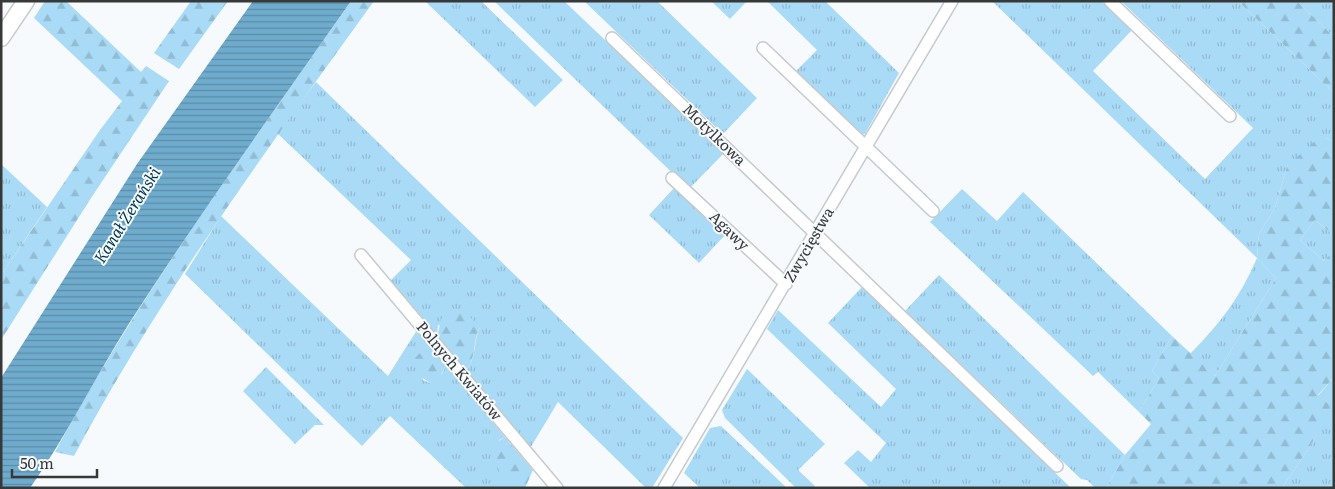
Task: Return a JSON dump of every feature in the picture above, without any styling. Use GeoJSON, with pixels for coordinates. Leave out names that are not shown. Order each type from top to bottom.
{"type":"FeatureCollection","features":[{"type":"Feature","properties":{"kind":"main road"},"geometry":{"type":"LineString","coordinates":[[1,38],[26,1]]}},
{"type":"Feature","properties":{"kind":"street","name":"Zwycięstwa"},"geometry":{"type":"LineString","coordinates":[[664,488],[952,1]]}},
{"type":"Feature","properties":{"kind":"street"},"geometry":{"type":"LineString","coordinates":[[1110,1],[1230,116]]}},
{"type":"Feature","properties":{"kind":"street","name":"Motylkowa"},"geometry":{"type":"LineString","coordinates":[[612,38],[1057,466]]}},
{"type":"Feature","properties":{"kind":"street"},"geometry":{"type":"LineString","coordinates":[[763,48],[933,211]]}},
{"type":"Feature","properties":{"kind":"street","name":"Agawy"},"geometry":{"type":"LineString","coordinates":[[672,178],[786,284]]}},
{"type":"Feature","properties":{"kind":"street","name":"Polnych Kwiatów"},"geometry":{"type":"LineString","coordinates":[[361,255],[557,488]]}},
{"type":"Feature","properties":{"kind":"green space"},"geometry":{"type":"Polygon","coordinates":[[[45,1],[66,1],[141,72],[146,66],[169,81],[91,198],[1,340],[1,275],[100,130],[122,101],[34,18],[45,1]]]}},
{"type":"Feature","properties":{"kind":"green space"},"geometry":{"type":"Polygon","coordinates":[[[191,1],[228,1],[179,69],[154,53],[191,1]]]}},
{"type":"Feature","properties":{"kind":"green space"},"geometry":{"type":"Polygon","coordinates":[[[351,1],[374,1],[294,111],[179,280],[107,396],[74,456],[55,452],[88,393],[159,278],[234,166],[351,1]]]}},
{"type":"Feature","properties":{"kind":"green space"},"geometry":{"type":"Polygon","coordinates":[[[425,1],[481,1],[563,80],[535,107],[425,1]]]}},
{"type":"Feature","properties":{"kind":"green space"},"geometry":{"type":"Polygon","coordinates":[[[494,1],[564,1],[724,153],[689,189],[494,1]]]}},
{"type":"Feature","properties":{"kind":"green space"},"geometry":{"type":"Polygon","coordinates":[[[584,1],[657,1],[757,98],[723,134],[584,1]]]}},
{"type":"Feature","properties":{"kind":"green space"},"geometry":{"type":"Polygon","coordinates":[[[711,1],[747,1],[730,19],[711,1]]]}},
{"type":"Feature","properties":{"kind":"green space"},"geometry":{"type":"Polygon","coordinates":[[[767,1],[825,1],[899,73],[865,134],[859,135],[795,72],[817,50],[767,1]]]}},
{"type":"Feature","properties":{"kind":"green space"},"geometry":{"type":"Polygon","coordinates":[[[992,1],[1101,1],[1132,30],[1093,71],[1205,179],[1253,128],[1121,1],[1243,1],[1241,4],[1334,93],[1334,142],[1326,138],[1287,166],[1275,208],[1259,234],[1257,258],[992,1]]]}},
{"type":"Feature","properties":{"kind":"green space"},"geometry":{"type":"Polygon","coordinates":[[[1243,1],[1297,1],[1334,37],[1334,93],[1241,4],[1243,1]]]}},
{"type":"Feature","properties":{"kind":"green space"},"geometry":{"type":"Polygon","coordinates":[[[1297,1],[1334,1],[1334,37],[1297,1]]]}},
{"type":"Feature","properties":{"kind":"green space"},"geometry":{"type":"Polygon","coordinates":[[[316,82],[683,438],[652,488],[646,488],[558,402],[529,450],[465,372],[473,356],[480,327],[438,325],[437,338],[390,281],[411,260],[277,133],[316,82]]]}},
{"type":"Feature","properties":{"kind":"green space"},"geometry":{"type":"Polygon","coordinates":[[[1326,138],[1334,142],[1334,235],[1315,220],[1300,240],[1324,261],[1334,250],[1334,377],[1318,395],[1331,406],[1311,445],[1282,488],[1106,488],[1125,455],[1151,424],[1139,412],[1159,378],[1152,371],[1172,336],[1215,376],[1276,278],[1257,258],[1259,234],[1275,208],[1287,166],[1315,141],[1326,138]]]}},
{"type":"Feature","properties":{"kind":"green space"},"geometry":{"type":"Polygon","coordinates":[[[1,164],[47,207],[1,275],[1,164]]]}},
{"type":"Feature","properties":{"kind":"green space"},"geometry":{"type":"Polygon","coordinates":[[[675,187],[725,235],[699,263],[649,215],[675,187]]]}},
{"type":"Feature","properties":{"kind":"green space"},"geometry":{"type":"Polygon","coordinates":[[[962,189],[997,221],[1023,192],[1172,336],[1152,371],[1159,378],[1139,412],[1098,372],[1093,376],[930,222],[962,189]]]}},
{"type":"Feature","properties":{"kind":"green space"},"geometry":{"type":"Polygon","coordinates":[[[221,216],[388,376],[417,330],[435,352],[421,352],[423,380],[430,383],[442,374],[446,365],[505,437],[499,440],[511,482],[522,488],[466,488],[390,416],[362,446],[185,274],[221,216]]]}},
{"type":"Feature","properties":{"kind":"green space"},"geometry":{"type":"Polygon","coordinates":[[[1315,220],[1334,235],[1334,250],[1324,261],[1300,240],[1315,220]]]}},
{"type":"Feature","properties":{"kind":"green space"},"geometry":{"type":"Polygon","coordinates":[[[1257,258],[1276,278],[1215,376],[1190,354],[1228,309],[1244,285],[1257,258]]]}},
{"type":"Feature","properties":{"kind":"green space"},"geometry":{"type":"Polygon","coordinates":[[[939,275],[1125,455],[1106,488],[1095,488],[1087,480],[1081,479],[905,311],[939,275]]]}},
{"type":"Feature","properties":{"kind":"green space"},"geometry":{"type":"Polygon","coordinates":[[[862,287],[1071,488],[870,488],[844,463],[858,450],[871,462],[886,443],[767,329],[778,310],[881,407],[896,389],[828,323],[862,287]]]}},
{"type":"Feature","properties":{"kind":"green space"},"geometry":{"type":"Polygon","coordinates":[[[463,310],[480,327],[471,362],[465,372],[437,338],[444,315],[463,310]]]}},
{"type":"Feature","properties":{"kind":"green space"},"geometry":{"type":"Polygon","coordinates":[[[421,352],[435,352],[446,365],[440,377],[430,383],[418,375],[413,360],[421,352]]]}},
{"type":"Feature","properties":{"kind":"green space"},"geometry":{"type":"Polygon","coordinates":[[[266,367],[324,425],[315,425],[295,444],[243,391],[266,367]]]}},
{"type":"Feature","properties":{"kind":"green space"},"geometry":{"type":"Polygon","coordinates":[[[747,369],[825,444],[798,470],[815,486],[812,488],[796,488],[725,418],[722,410],[747,369]]]}},
{"type":"Feature","properties":{"kind":"green space"},"geometry":{"type":"Polygon","coordinates":[[[1334,377],[1334,488],[1282,488],[1311,445],[1330,406],[1318,396],[1334,377]]]}},
{"type":"Feature","properties":{"kind":"green space"},"geometry":{"type":"Polygon","coordinates":[[[721,426],[787,488],[700,488],[684,473],[710,428],[721,426]]]}},
{"type":"Feature","properties":{"kind":"green space"},"geometry":{"type":"Polygon","coordinates":[[[505,437],[533,470],[525,488],[512,484],[496,465],[493,451],[494,444],[505,437]]]}},
{"type":"Feature","properties":{"kind":"water","name":"Kanał Żerański"},"geometry":{"type":"Polygon","coordinates":[[[253,1],[351,1],[157,281],[117,343],[30,488],[1,488],[1,378],[137,164],[253,1]]]}}]}
